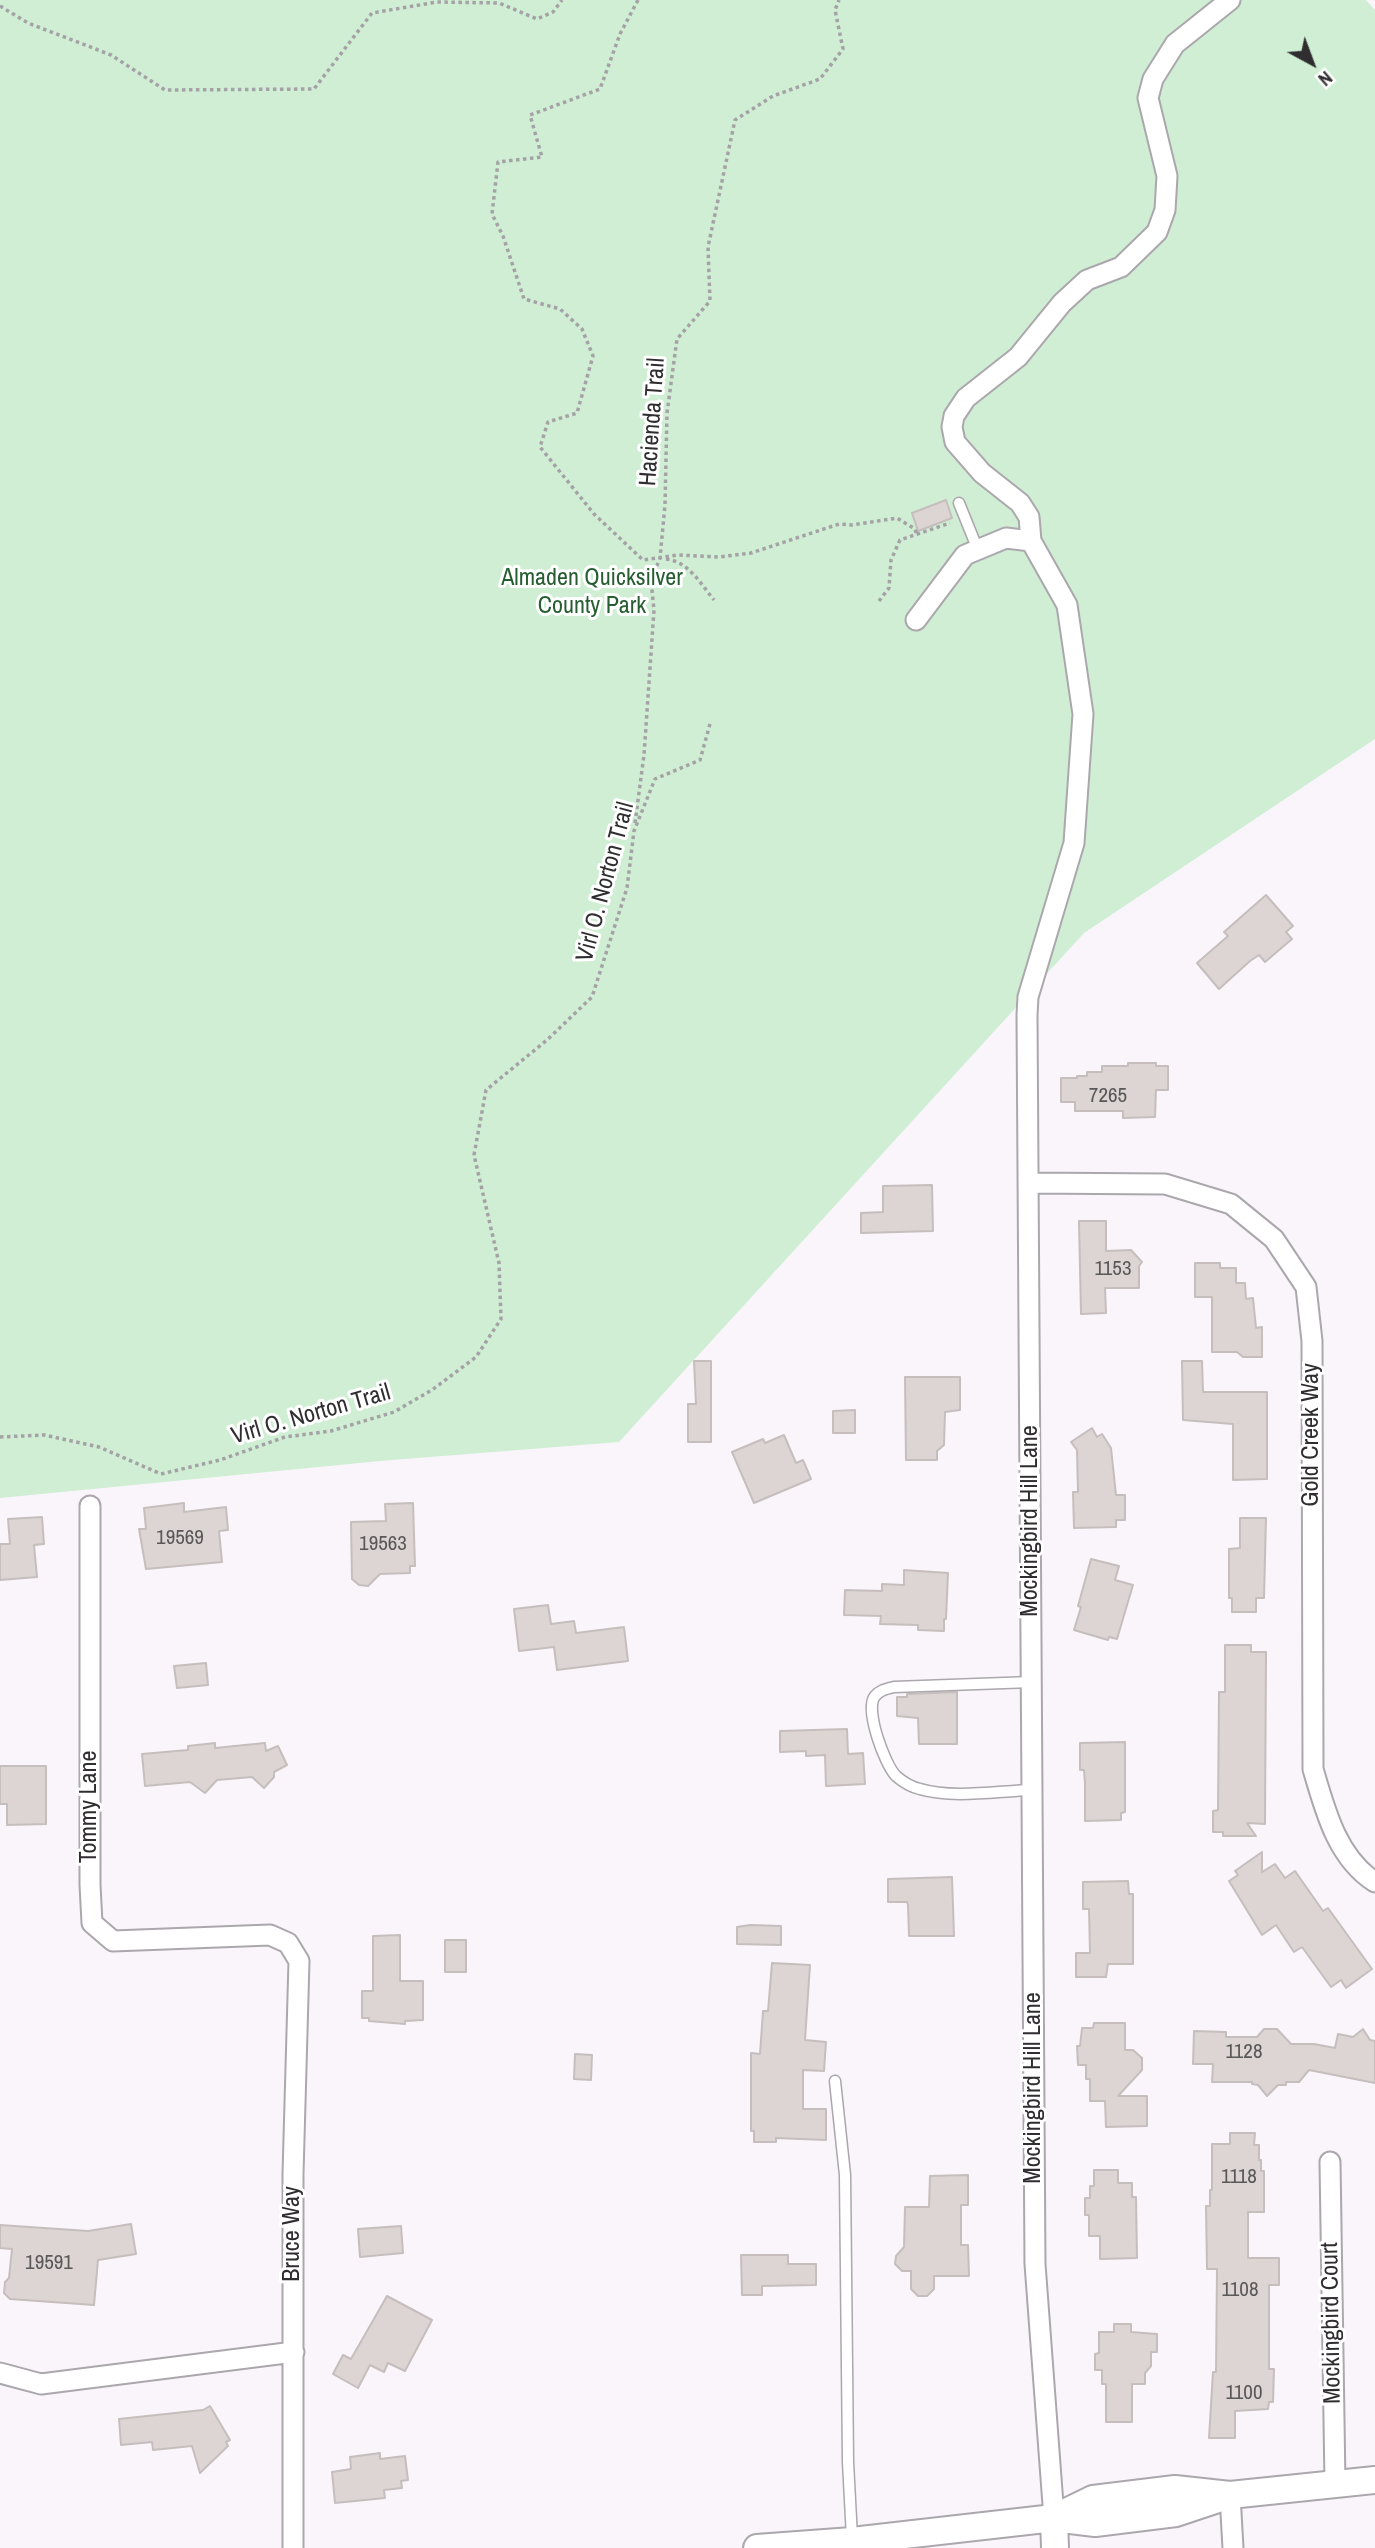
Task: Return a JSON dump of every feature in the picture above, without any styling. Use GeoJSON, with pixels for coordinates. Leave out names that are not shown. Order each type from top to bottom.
{"type":"FeatureCollection","features":[{"type":"Feature","properties":{"kind":"street","name":"Mockingbird Hill Lane"},"geometry":{"type":"LineString","coordinates":[[1054,2518],[1035,2264],[1028,997],[1074,843],[1083,714],[1067,605],[1031,541],[1029,517],[1020,503],[982,473],[955,442],[952,427],[954,416],[966,398],[1018,357],[1062,303],[1087,280],[1121,267],[1157,232],[1166,210],[1167,176],[1148,98],[1153,79],[1175,44],[1230,0]]}},
{"type":"Feature","properties":{"kind":"street"},"geometry":{"type":"LineString","coordinates":[[916,620],[965,555],[1006,538],[1031,541]]}},
{"type":"Feature","properties":{"kind":"street","name":"Gold Creek Way"},"geometry":{"type":"LineString","coordinates":[[1029,1184],[1165,1184],[1231,1204],[1274,1239],[1306,1287],[1312,1341],[1313,1769],[1329,1824],[1361,1873],[1375,1882]]}},
{"type":"Feature","properties":{"kind":"street","name":"Tommy Lane"},"geometry":{"type":"LineString","coordinates":[[90,1506],[92,1923],[113,1941],[270,1935]]}},
{"type":"Feature","properties":{"kind":"street","name":"Bruce Way"},"geometry":{"type":"LineString","coordinates":[[270,1935],[288,1943],[299,1961],[293,2174],[293,2548]]}},
{"type":"Feature","properties":{"kind":"street","name":"Mockingbird Court"},"geometry":{"type":"LineString","coordinates":[[1330,2162],[1335,2484]]}},
{"type":"Feature","properties":{"kind":"street"},"geometry":{"type":"LineString","coordinates":[[0,2373],[41,2385],[294,2352]]}},
{"type":"Feature","properties":{"kind":"street"},"geometry":{"type":"LineString","coordinates":[[757,2548],[852,2541],[1054,2518],[1093,2499],[1175,2489],[1230,2495],[1375,2480]]}},
{"type":"Feature","properties":{"kind":"street"},"geometry":{"type":"LineString","coordinates":[[1230,2495],[1233,2548]]}},
{"type":"Feature","properties":{"kind":"street"},"geometry":{"type":"LineString","coordinates":[[1054,2518],[1055,2548]]}},
{"type":"Feature","properties":{"kind":"lane"},"geometry":{"type":"LineString","coordinates":[[960,503],[978,550]]}},
{"type":"Feature","properties":{"kind":"lane"},"geometry":{"type":"LineString","coordinates":[[1032,1682],[894,1687],[882,1690],[875,1696],[871,1702],[871,1712],[888,1763],[894,1774],[907,1784],[920,1789],[954,1793],[1032,1790]]}},
{"type":"Feature","properties":{"kind":"lane"},"geometry":{"type":"LineString","coordinates":[[835,2081],[845,2175],[848,2462],[852,2541]]}},
{"type":"Feature","properties":{"kind":"path"},"geometry":{"type":"LineString","coordinates":[[0,5],[28,23],[111,55],[164,90],[314,89],[372,13],[437,2],[499,3],[537,19],[553,12],[562,0]]}},
{"type":"Feature","properties":{"kind":"path"},"geometry":{"type":"LineString","coordinates":[[638,0],[620,34],[600,89],[530,115],[542,157],[498,162],[492,214],[503,236],[524,299],[560,309],[582,329],[593,356],[577,413],[548,422],[540,447],[594,514],[643,560],[677,555],[719,557],[751,553],[839,524],[852,525],[897,518],[915,529],[917,535]]}},
{"type":"Feature","properties":{"kind":"path","name":"Hacienda Trail"},"geometry":{"type":"LineString","coordinates":[[660,558],[665,505],[667,413],[677,339],[710,301],[708,247],[735,120],[773,96],[820,79],[843,49],[835,10],[839,0]]}},
{"type":"Feature","properties":{"kind":"path"},"geometry":{"type":"LineString","coordinates":[[879,601],[888,588],[891,560],[900,540],[965,517]]}},
{"type":"Feature","properties":{"kind":"path"},"geometry":{"type":"LineString","coordinates":[[660,558],[679,561],[687,567],[714,600]]}},
{"type":"Feature","properties":{"kind":"path"},"geometry":{"type":"LineString","coordinates":[[634,831],[644,755],[653,624],[652,581],[660,558]]}},
{"type":"Feature","properties":{"kind":"path","name":"Virl O. Norton Trail"},"geometry":{"type":"LineString","coordinates":[[0,1437],[44,1435],[99,1447],[161,1474],[220,1460],[285,1437],[331,1431],[394,1412],[432,1390],[476,1357],[501,1319],[499,1263],[474,1155],[486,1090],[547,1040],[592,997],[627,888],[634,831],[655,779],[700,760],[710,724]]}},
{"type":"Feature","properties":{"kind":"green space","name":"Almaden Quicksilver County Park"},"geometry":{"type":"Polygon","coordinates":[[[0,0],[1366,0],[1375,10],[1375,739],[1084,933],[619,1442],[380,1461],[0,1498],[0,0]]]}},
{"type":"Feature","properties":{"kind":"building"},"geometry":{"type":"Polygon","coordinates":[[[946,500],[952,518],[918,531],[912,513],[946,500]]]}},
{"type":"Feature","properties":{"kind":"building"},"geometry":{"type":"Polygon","coordinates":[[[1266,895],[1293,926],[1286,932],[1292,939],[1265,962],[1259,955],[1250,961],[1219,989],[1197,963],[1228,936],[1224,932],[1266,895]]]}},
{"type":"Feature","properties":{"kind":"building"},"geometry":{"type":"Polygon","coordinates":[[[1128,1063],[1168,1066],[1168,1090],[1156,1090],[1155,1117],[1123,1118],[1123,1111],[1075,1111],[1075,1102],[1061,1102],[1061,1078],[1087,1076],[1087,1072],[1102,1072],[1102,1066],[1128,1066],[1128,1063]]]}},
{"type":"Feature","properties":{"kind":"building"},"geometry":{"type":"Polygon","coordinates":[[[932,1185],[933,1231],[861,1233],[861,1213],[883,1212],[883,1186],[932,1185]]]}},
{"type":"Feature","properties":{"kind":"building"},"geometry":{"type":"Polygon","coordinates":[[[1079,1221],[1106,1221],[1106,1251],[1131,1250],[1142,1262],[1139,1266],[1139,1288],[1105,1288],[1106,1313],[1081,1314],[1079,1221]]]}},
{"type":"Feature","properties":{"kind":"building"},"geometry":{"type":"Polygon","coordinates":[[[1195,1263],[1220,1263],[1220,1268],[1236,1268],[1236,1283],[1245,1283],[1246,1299],[1253,1298],[1256,1328],[1262,1327],[1262,1357],[1243,1357],[1237,1352],[1212,1352],[1212,1297],[1195,1297],[1195,1263]]]}},
{"type":"Feature","properties":{"kind":"building"},"geometry":{"type":"Polygon","coordinates":[[[694,1361],[711,1361],[711,1442],[688,1442],[688,1404],[696,1404],[694,1361]]]}},
{"type":"Feature","properties":{"kind":"building"},"geometry":{"type":"Polygon","coordinates":[[[1182,1361],[1202,1361],[1203,1392],[1267,1392],[1267,1479],[1233,1480],[1233,1424],[1183,1420],[1182,1361]]]}},
{"type":"Feature","properties":{"kind":"building"},"geometry":{"type":"Polygon","coordinates":[[[905,1377],[960,1377],[960,1410],[945,1412],[944,1445],[937,1451],[937,1460],[906,1460],[905,1377]]]}},
{"type":"Feature","properties":{"kind":"building"},"geometry":{"type":"Polygon","coordinates":[[[855,1410],[855,1433],[833,1433],[833,1411],[855,1410]]]}},
{"type":"Feature","properties":{"kind":"building"},"geometry":{"type":"Polygon","coordinates":[[[1092,1428],[1097,1437],[1102,1434],[1111,1448],[1116,1495],[1125,1495],[1125,1520],[1116,1520],[1116,1527],[1074,1528],[1073,1492],[1078,1492],[1077,1450],[1071,1442],[1092,1428]]]}},
{"type":"Feature","properties":{"kind":"building"},"geometry":{"type":"Polygon","coordinates":[[[784,1435],[796,1463],[803,1460],[811,1479],[754,1503],[732,1452],[763,1439],[765,1443],[784,1435]]]}},
{"type":"Feature","properties":{"kind":"building"},"geometry":{"type":"Polygon","coordinates":[[[184,1503],[184,1512],[226,1507],[228,1530],[219,1531],[222,1562],[146,1569],[139,1529],[146,1529],[144,1508],[184,1503]]]}},
{"type":"Feature","properties":{"kind":"building"},"geometry":{"type":"Polygon","coordinates":[[[413,1503],[415,1566],[410,1566],[410,1573],[380,1574],[368,1586],[359,1585],[352,1579],[351,1522],[386,1521],[385,1504],[413,1503]]]}},
{"type":"Feature","properties":{"kind":"building"},"geometry":{"type":"Polygon","coordinates":[[[42,1517],[44,1544],[34,1545],[37,1577],[0,1580],[0,1544],[10,1544],[8,1519],[42,1517]]]}},
{"type":"Feature","properties":{"kind":"building"},"geometry":{"type":"Polygon","coordinates":[[[1240,1518],[1266,1518],[1264,1598],[1256,1598],[1256,1612],[1232,1612],[1232,1598],[1229,1598],[1229,1549],[1240,1548],[1240,1518]]]}},
{"type":"Feature","properties":{"kind":"building"},"geometry":{"type":"Polygon","coordinates":[[[1091,1559],[1119,1566],[1115,1580],[1133,1585],[1117,1639],[1109,1637],[1108,1640],[1074,1630],[1091,1559]]]}},
{"type":"Feature","properties":{"kind":"building"},"geometry":{"type":"Polygon","coordinates":[[[904,1570],[948,1573],[944,1631],[918,1630],[918,1625],[880,1624],[881,1616],[844,1615],[845,1590],[882,1591],[882,1584],[904,1585],[904,1570]]]}},
{"type":"Feature","properties":{"kind":"building"},"geometry":{"type":"Polygon","coordinates":[[[548,1605],[551,1624],[574,1621],[576,1633],[624,1627],[628,1661],[557,1670],[554,1647],[519,1651],[514,1609],[548,1605]]]}},
{"type":"Feature","properties":{"kind":"building"},"geometry":{"type":"Polygon","coordinates":[[[1225,1645],[1251,1645],[1251,1652],[1266,1652],[1265,1824],[1247,1823],[1256,1836],[1223,1836],[1223,1832],[1213,1832],[1213,1811],[1218,1810],[1219,1692],[1225,1692],[1225,1645]]]}},
{"type":"Feature","properties":{"kind":"building"},"geometry":{"type":"Polygon","coordinates":[[[206,1663],[208,1685],[177,1688],[174,1666],[206,1663]]]}},
{"type":"Feature","properties":{"kind":"building"},"geometry":{"type":"Polygon","coordinates":[[[957,1692],[957,1744],[919,1744],[918,1718],[897,1716],[897,1697],[907,1697],[907,1694],[957,1692]]]}},
{"type":"Feature","properties":{"kind":"building"},"geometry":{"type":"Polygon","coordinates":[[[847,1729],[848,1754],[863,1753],[865,1784],[826,1786],[825,1755],[806,1756],[806,1751],[780,1752],[780,1731],[847,1729]]]}},
{"type":"Feature","properties":{"kind":"building"},"geometry":{"type":"Polygon","coordinates":[[[1125,1742],[1125,1812],[1121,1813],[1121,1820],[1085,1821],[1085,1784],[1084,1770],[1080,1770],[1080,1743],[1125,1742]]]}},
{"type":"Feature","properties":{"kind":"building"},"geometry":{"type":"Polygon","coordinates":[[[215,1743],[215,1748],[265,1743],[266,1751],[278,1746],[287,1765],[274,1772],[274,1777],[264,1788],[252,1777],[217,1780],[205,1793],[190,1782],[145,1786],[142,1754],[188,1750],[188,1746],[215,1743]]]}},
{"type":"Feature","properties":{"kind":"building"},"geometry":{"type":"Polygon","coordinates":[[[0,1766],[46,1766],[46,1824],[7,1825],[7,1804],[0,1804],[0,1766]]]}},
{"type":"Feature","properties":{"kind":"building"},"geometry":{"type":"Polygon","coordinates":[[[1262,1852],[1262,1872],[1275,1864],[1285,1878],[1295,1871],[1323,1911],[1328,1908],[1372,1969],[1346,1988],[1341,1980],[1331,1987],[1302,1947],[1294,1952],[1276,1925],[1262,1935],[1229,1881],[1238,1875],[1235,1871],[1262,1852]]]}},
{"type":"Feature","properties":{"kind":"building"},"geometry":{"type":"Polygon","coordinates":[[[952,1877],[954,1936],[909,1936],[907,1902],[888,1902],[888,1879],[952,1877]]]}},
{"type":"Feature","properties":{"kind":"building"},"geometry":{"type":"Polygon","coordinates":[[[1128,1881],[1129,1894],[1133,1894],[1133,1964],[1108,1964],[1106,1977],[1076,1977],[1076,1953],[1090,1953],[1089,1909],[1083,1909],[1083,1882],[1128,1881]]]}},
{"type":"Feature","properties":{"kind":"building"},"geometry":{"type":"Polygon","coordinates":[[[781,1926],[781,1945],[737,1944],[737,1927],[781,1926]]]}},
{"type":"Feature","properties":{"kind":"building"},"geometry":{"type":"Polygon","coordinates":[[[400,1935],[400,1981],[423,1981],[423,2020],[405,2021],[405,2024],[369,2021],[369,2018],[362,2018],[362,1991],[373,1991],[373,1936],[400,1935]]]}},
{"type":"Feature","properties":{"kind":"building"},"geometry":{"type":"Polygon","coordinates":[[[445,1940],[466,1940],[466,1972],[445,1972],[445,1940]]]}},
{"type":"Feature","properties":{"kind":"building"},"geometry":{"type":"Polygon","coordinates":[[[772,1963],[810,1965],[805,2040],[826,2042],[824,2071],[803,2070],[803,2109],[826,2109],[826,2140],[776,2138],[776,2142],[754,2142],[754,2131],[751,2131],[751,2053],[760,2054],[763,2011],[768,2011],[772,1963]]]}},
{"type":"Feature","properties":{"kind":"building"},"geometry":{"type":"Polygon","coordinates":[[[1094,2023],[1125,2023],[1125,2050],[1133,2050],[1142,2058],[1142,2070],[1118,2096],[1147,2096],[1147,2126],[1106,2127],[1105,2101],[1090,2101],[1090,2079],[1086,2079],[1086,2065],[1078,2065],[1077,2046],[1080,2046],[1082,2028],[1093,2028],[1094,2023]]]}},
{"type":"Feature","properties":{"kind":"building"},"geometry":{"type":"Polygon","coordinates":[[[1264,2029],[1277,2029],[1291,2044],[1335,2048],[1338,2034],[1353,2037],[1363,2029],[1370,2040],[1375,2041],[1375,2083],[1309,2070],[1299,2082],[1278,2085],[1267,2096],[1252,2082],[1212,2082],[1213,2064],[1193,2064],[1194,2031],[1226,2032],[1226,2037],[1257,2037],[1264,2029]]]}},
{"type":"Feature","properties":{"kind":"building"},"geometry":{"type":"Polygon","coordinates":[[[575,2054],[592,2055],[591,2080],[574,2079],[575,2054]]]}},
{"type":"Feature","properties":{"kind":"building"},"geometry":{"type":"Polygon","coordinates":[[[1230,2133],[1255,2133],[1254,2145],[1259,2145],[1261,2171],[1264,2171],[1264,2212],[1248,2212],[1248,2258],[1279,2258],[1279,2285],[1269,2285],[1269,2369],[1274,2369],[1273,2402],[1269,2402],[1268,2409],[1235,2411],[1235,2438],[1209,2438],[1213,2372],[1216,2372],[1217,2269],[1207,2269],[1206,2206],[1210,2206],[1212,2190],[1212,2144],[1230,2144],[1230,2133]]]}},
{"type":"Feature","properties":{"kind":"building"},"geometry":{"type":"Polygon","coordinates":[[[1094,2170],[1118,2170],[1118,2183],[1132,2183],[1132,2197],[1136,2197],[1137,2258],[1100,2259],[1100,2236],[1089,2236],[1089,2215],[1085,2215],[1085,2198],[1090,2198],[1090,2186],[1094,2186],[1094,2170]]]}},
{"type":"Feature","properties":{"kind":"building"},"geometry":{"type":"Polygon","coordinates":[[[968,2175],[968,2205],[961,2205],[961,2245],[968,2245],[969,2276],[934,2276],[934,2289],[927,2296],[918,2296],[911,2289],[911,2271],[902,2271],[895,2264],[896,2256],[904,2247],[905,2207],[929,2207],[930,2176],[968,2175]]]}},
{"type":"Feature","properties":{"kind":"building"},"geometry":{"type":"Polygon","coordinates":[[[131,2224],[136,2254],[98,2260],[94,2305],[10,2299],[4,2293],[5,2282],[9,2278],[12,2249],[0,2248],[0,2225],[88,2231],[131,2224]]]}},
{"type":"Feature","properties":{"kind":"building"},"geometry":{"type":"Polygon","coordinates":[[[401,2226],[403,2253],[360,2257],[358,2229],[401,2226]]]}},
{"type":"Feature","properties":{"kind":"building"},"geometry":{"type":"Polygon","coordinates":[[[741,2255],[788,2255],[788,2264],[816,2264],[816,2285],[762,2286],[762,2295],[742,2295],[741,2255]]]}},
{"type":"Feature","properties":{"kind":"building"},"geometry":{"type":"Polygon","coordinates":[[[387,2296],[432,2320],[405,2371],[388,2363],[384,2372],[370,2365],[358,2388],[333,2374],[343,2355],[351,2359],[387,2296]]]}},
{"type":"Feature","properties":{"kind":"building"},"geometry":{"type":"Polygon","coordinates":[[[1114,2324],[1131,2324],[1131,2332],[1157,2334],[1157,2352],[1151,2352],[1151,2366],[1145,2373],[1145,2384],[1132,2384],[1132,2422],[1106,2422],[1106,2384],[1102,2384],[1102,2370],[1095,2370],[1095,2354],[1099,2353],[1099,2332],[1114,2332],[1114,2324]]]}},
{"type":"Feature","properties":{"kind":"building"},"geometry":{"type":"Polygon","coordinates":[[[210,2406],[230,2440],[226,2442],[228,2446],[200,2473],[192,2446],[153,2450],[152,2442],[121,2445],[119,2419],[203,2410],[210,2406]]]}},
{"type":"Feature","properties":{"kind":"building"},"geometry":{"type":"Polygon","coordinates":[[[380,2453],[380,2459],[405,2456],[408,2480],[401,2481],[402,2488],[384,2490],[385,2498],[335,2503],[332,2472],[351,2469],[350,2457],[380,2453]]]}}]}
